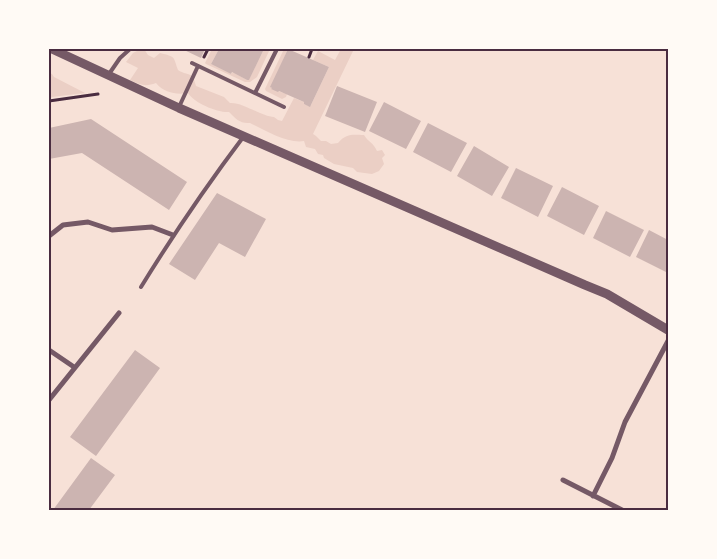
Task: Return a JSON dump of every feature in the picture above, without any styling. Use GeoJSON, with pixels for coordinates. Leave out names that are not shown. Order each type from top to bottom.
{"type":"FeatureCollection","features":[{"type":"Feature","properties":{"kind":"street"},"geometry":{"type":"LineString","coordinates":[[54,49],[179,108],[607,294],[668,330]]}},
{"type":"Feature","properties":{"kind":"street"},"geometry":{"type":"LineString","coordinates":[[49,236],[63,225],[88,222],[112,230],[152,227],[173,235]]}},
{"type":"Feature","properties":{"kind":"street"},"geometry":{"type":"LineString","coordinates":[[49,400],[119,313]]}},
{"type":"Feature","properties":{"kind":"street"},"geometry":{"type":"LineString","coordinates":[[593,496],[612,458],[625,422],[668,341]]}},
{"type":"Feature","properties":{"kind":"street"},"geometry":{"type":"LineString","coordinates":[[49,350],[74,367]]}},
{"type":"Feature","properties":{"kind":"street"},"geometry":{"type":"LineString","coordinates":[[563,480],[622,510]]}},
{"type":"Feature","properties":{"kind":"lane"},"geometry":{"type":"LineString","coordinates":[[108,76],[120,58],[130,49]]}},
{"type":"Feature","properties":{"kind":"lane"},"geometry":{"type":"LineString","coordinates":[[254,93],[277,49]]}},
{"type":"Feature","properties":{"kind":"lane"},"geometry":{"type":"LineString","coordinates":[[192,62],[284,107]]}},
{"type":"Feature","properties":{"kind":"lane"},"geometry":{"type":"LineString","coordinates":[[179,108],[198,66]]}},
{"type":"Feature","properties":{"kind":"lane"},"geometry":{"type":"LineString","coordinates":[[141,287],[173,235],[244,136]]}},
{"type":"Feature","properties":{"kind":"path"},"geometry":{"type":"LineString","coordinates":[[308,57],[312,49]]}},
{"type":"Feature","properties":{"kind":"path"},"geometry":{"type":"LineString","coordinates":[[49,101],[98,94]]}},
{"type":"Feature","properties":{"kind":"shaded area"},"geometry":{"type":"Polygon","coordinates":[[[144,49],[148,55],[154,58],[160,53],[171,56],[178,70],[190,75],[195,81],[196,86],[224,97],[230,103],[241,105],[282,121],[294,98],[304,102],[304,104],[311,105],[329,67],[313,60],[318,51],[335,60],[341,49],[354,49],[313,134],[321,141],[331,144],[338,143],[350,135],[364,135],[377,151],[382,150],[385,155],[382,158],[384,164],[379,171],[372,174],[357,172],[353,168],[334,164],[324,158],[323,155],[318,154],[315,149],[306,147],[304,141],[284,138],[250,123],[241,122],[229,112],[219,111],[201,104],[188,93],[179,94],[163,89],[156,83],[143,85],[130,80],[138,68],[126,62],[133,53],[144,49]]]}},
{"type":"Feature","properties":{"kind":"shaded area"},"geometry":{"type":"Polygon","coordinates":[[[212,49],[219,49],[211,64],[231,74],[233,72],[247,80],[264,49],[270,49],[257,77],[250,82],[245,82],[205,63],[212,49]]]}},
{"type":"Feature","properties":{"kind":"shaded area"},"geometry":{"type":"Polygon","coordinates":[[[284,49],[288,49],[271,87],[287,94],[282,99],[265,89],[284,49]]]}},
{"type":"Feature","properties":{"kind":"shaded area"},"geometry":{"type":"Polygon","coordinates":[[[49,73],[85,93],[52,97],[49,100],[49,73]]]}},
{"type":"Feature","properties":{"kind":"building"},"geometry":{"type":"Polygon","coordinates":[[[182,49],[205,49],[201,58],[182,49]]]}},
{"type":"Feature","properties":{"kind":"building"},"geometry":{"type":"Polygon","coordinates":[[[219,49],[264,49],[249,80],[247,80],[211,64],[219,49]]]}},
{"type":"Feature","properties":{"kind":"building"},"geometry":{"type":"Polygon","coordinates":[[[288,49],[329,67],[310,107],[304,104],[304,102],[270,87],[288,49]]]}},
{"type":"Feature","properties":{"kind":"building"},"geometry":{"type":"Polygon","coordinates":[[[337,86],[377,102],[365,132],[325,116],[337,86]]]}},
{"type":"Feature","properties":{"kind":"building"},"geometry":{"type":"Polygon","coordinates":[[[384,102],[421,121],[406,149],[369,131],[384,102]]]}},
{"type":"Feature","properties":{"kind":"building"},"geometry":{"type":"Polygon","coordinates":[[[91,119],[187,182],[169,210],[82,153],[49,159],[49,128],[91,119]]]}},
{"type":"Feature","properties":{"kind":"building"},"geometry":{"type":"Polygon","coordinates":[[[428,123],[467,143],[451,172],[413,152],[428,123]]]}},
{"type":"Feature","properties":{"kind":"building"},"geometry":{"type":"Polygon","coordinates":[[[474,146],[509,167],[492,196],[457,176],[474,146]]]}},
{"type":"Feature","properties":{"kind":"building"},"geometry":{"type":"Polygon","coordinates":[[[516,168],[553,186],[538,217],[501,198],[516,168]]]}},
{"type":"Feature","properties":{"kind":"building"},"geometry":{"type":"Polygon","coordinates":[[[562,187],[599,206],[584,235],[547,216],[562,187]]]}},
{"type":"Feature","properties":{"kind":"building"},"geometry":{"type":"Polygon","coordinates":[[[217,193],[266,219],[245,257],[219,243],[195,280],[169,264],[217,193]]]}},
{"type":"Feature","properties":{"kind":"building"},"geometry":{"type":"Polygon","coordinates":[[[606,211],[644,230],[630,257],[593,238],[606,211]]]}},
{"type":"Feature","properties":{"kind":"building"},"geometry":{"type":"Polygon","coordinates":[[[649,230],[668,240],[668,273],[636,257],[649,230]]]}},
{"type":"Feature","properties":{"kind":"building"},"geometry":{"type":"Polygon","coordinates":[[[135,350],[160,368],[96,456],[70,437],[135,350]]]}},
{"type":"Feature","properties":{"kind":"building"},"geometry":{"type":"Polygon","coordinates":[[[91,458],[115,475],[89,510],[53,510],[91,458]]]}}]}
